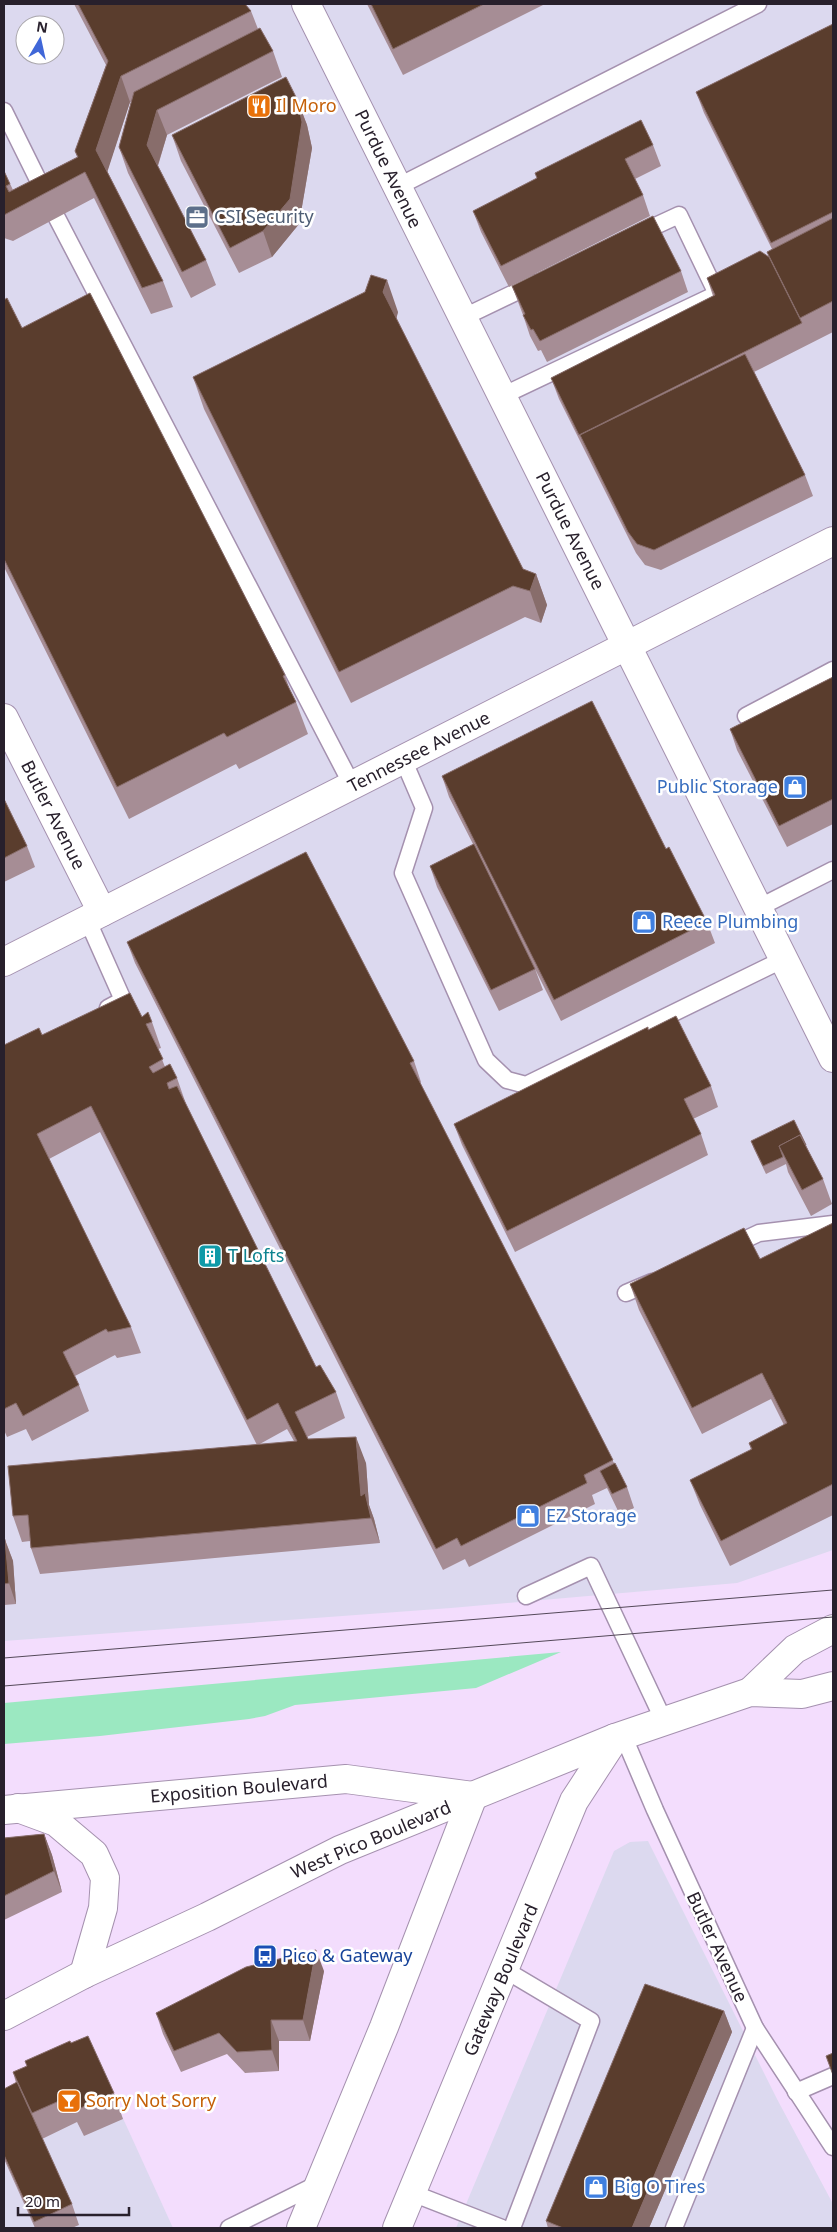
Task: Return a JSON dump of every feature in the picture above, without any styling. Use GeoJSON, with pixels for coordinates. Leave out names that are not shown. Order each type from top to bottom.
{"type":"FeatureCollection","features":[{"type":"Feature","properties":{"kind":"street","name":"Purdue Avenue"},"geometry":{"type":"LineString","coordinates":[[306,4],[833,1058]]}},
{"type":"Feature","properties":{"kind":"street","name":"Tennessee Avenue"},"geometry":{"type":"LineString","coordinates":[[4,962],[833,541]]}},
{"type":"Feature","properties":{"kind":"street","name":"Butler Avenue"},"geometry":{"type":"LineString","coordinates":[[4,718],[95,916]]}},
{"type":"Feature","properties":{"kind":"street","name":"West Pico Boulevard"},"geometry":{"type":"LineString","coordinates":[[750,1692],[795,1649],[833,1629]]}},
{"type":"Feature","properties":{"kind":"street","name":"West Pico Boulevard"},"geometry":{"type":"LineString","coordinates":[[4,2016],[84,1974],[340,1850],[619,1736],[750,1692],[802,1694],[833,1686]]}},
{"type":"Feature","properties":{"kind":"street","name":"Gateway Boulevard"},"geometry":{"type":"LineString","coordinates":[[397,2228],[574,1800],[619,1736]]}},
{"type":"Feature","properties":{"kind":"street","name":"Exposition Boulevard"},"geometry":{"type":"LineString","coordinates":[[11,1809],[346,1779],[473,1796]]}},
{"type":"Feature","properties":{"kind":"street"},"geometry":{"type":"LineString","coordinates":[[301,2228],[388,2018],[473,1796]]}},
{"type":"Feature","properties":{"kind":"street"},"geometry":{"type":"LineString","coordinates":[[11,1809],[56,1822],[94,1854],[105,1878],[103,1908],[84,1974]]}},
{"type":"Feature","properties":{"kind":"lane"},"geometry":{"type":"LineString","coordinates":[[397,187],[758,4]]}},
{"type":"Feature","properties":{"kind":"lane"},"geometry":{"type":"LineString","coordinates":[[4,111],[49,202]]}},
{"type":"Feature","properties":{"kind":"lane"},"geometry":{"type":"LineString","coordinates":[[502,396],[717,294],[679,215],[626,240]]}},
{"type":"Feature","properties":{"kind":"lane"},"geometry":{"type":"LineString","coordinates":[[57,218],[352,785]]}},
{"type":"Feature","properties":{"kind":"lane"},"geometry":{"type":"LineString","coordinates":[[462,318],[546,278]]}},
{"type":"Feature","properties":{"kind":"lane"},"geometry":{"type":"LineString","coordinates":[[746,716],[833,670]]}},
{"type":"Feature","properties":{"kind":"lane"},"geometry":{"type":"LineString","coordinates":[[403,759],[424,808],[403,873],[486,1060],[507,1080],[526,1086],[784,959]]}},
{"type":"Feature","properties":{"kind":"lane"},"geometry":{"type":"LineString","coordinates":[[758,908],[833,870]]}},
{"type":"Feature","properties":{"kind":"lane"},"geometry":{"type":"LineString","coordinates":[[95,916],[123,1000],[98,1013]]}},
{"type":"Feature","properties":{"kind":"lane"},"geometry":{"type":"LineString","coordinates":[[714,1254],[759,1234],[833,1224]]}},
{"type":"Feature","properties":{"kind":"lane"},"geometry":{"type":"LineString","coordinates":[[626,1294],[670,1274]]}},
{"type":"Feature","properties":{"kind":"lane"},"geometry":{"type":"LineString","coordinates":[[526,1596],[592,1566],[664,1721]]}},
{"type":"Feature","properties":{"kind":"lane","name":"Butler Avenue"},"geometry":{"type":"LineString","coordinates":[[619,1736],[655,1810],[754,2028],[833,2147]]}},
{"type":"Feature","properties":{"kind":"lane"},"geometry":{"type":"LineString","coordinates":[[505,1970],[591,2021],[512,2228]]}},
{"type":"Feature","properties":{"kind":"lane"},"geometry":{"type":"LineString","coordinates":[[674,2228],[754,2028]]}},
{"type":"Feature","properties":{"kind":"lane"},"geometry":{"type":"LineString","coordinates":[[796,2092],[833,2076]]}},
{"type":"Feature","properties":{"kind":"lane"},"geometry":{"type":"LineString","coordinates":[[229,2228],[320,2183]]}},
{"type":"Feature","properties":{"kind":"lane"},"geometry":{"type":"LineString","coordinates":[[412,2193],[502,2228]]}},
{"type":"Feature","properties":{"kind":"shaded area"},"geometry":{"type":"Polygon","coordinates":[[[4,4],[833,4],[833,1550],[737,1583],[451,1608],[4,1641],[4,4]]]}},
{"type":"Feature","properties":{"kind":"shaded area"},"geometry":{"type":"Polygon","coordinates":[[[648,1841],[777,2099],[833,2204],[833,2228],[456,2228],[614,1851],[630,1842],[648,1841]]]}},
{"type":"Feature","properties":{"kind":"shaded area"},"geometry":{"type":"Polygon","coordinates":[[[95,2057],[173,2228],[4,2228],[4,2103],[95,2057]]]}},
{"type":"Feature","properties":{"kind":"green space"},"geometry":{"type":"Polygon","coordinates":[[[561,1652],[476,1688],[295,1705],[265,1716],[249,1719],[100,1736],[4,1744],[4,1703],[561,1652]]]}},
{"type":"Feature","properties":{"kind":"building"},"geometry":{"type":"Polygon","coordinates":[[[78,4],[245,4],[251,11],[121,76],[96,150],[163,281],[142,288],[85,172],[4,215],[4,171],[10,184],[6,186],[9,192],[78,157],[75,151],[108,61],[78,4]]]}},
{"type":"Feature","properties":{"kind":"building"},"geometry":{"type":"Polygon","coordinates":[[[371,4],[484,4],[393,49],[371,4]]]}},
{"type":"Feature","properties":{"kind":"building"},"geometry":{"type":"Polygon","coordinates":[[[833,24],[833,212],[771,243],[696,92],[833,24]]]}},
{"type":"Feature","properties":{"kind":"building"},"geometry":{"type":"Polygon","coordinates":[[[260,28],[273,51],[157,110],[147,145],[206,260],[182,272],[119,147],[134,92],[260,28]]]}},
{"type":"Feature","properties":{"kind":"building"},"geometry":{"type":"Polygon","coordinates":[[[286,77],[297,99],[302,122],[290,199],[263,231],[230,248],[172,135],[286,77]]]}},
{"type":"Feature","properties":{"kind":"building"},"geometry":{"type":"Polygon","coordinates":[[[641,120],[653,145],[625,159],[643,195],[501,266],[473,211],[537,178],[535,173],[641,120]]]}},
{"type":"Feature","properties":{"kind":"building"},"geometry":{"type":"Polygon","coordinates":[[[653,216],[681,271],[540,341],[533,329],[531,330],[523,315],[525,314],[512,286],[653,216]]]}},
{"type":"Feature","properties":{"kind":"building"},"geometry":{"type":"Polygon","coordinates":[[[833,218],[833,301],[800,318],[767,252],[833,218]]]}},
{"type":"Feature","properties":{"kind":"building"},"geometry":{"type":"Polygon","coordinates":[[[760,251],[769,257],[802,323],[579,435],[551,378],[715,295],[707,278],[760,251]]]}},
{"type":"Feature","properties":{"kind":"building"},"geometry":{"type":"Polygon","coordinates":[[[371,275],[387,280],[383,292],[523,569],[536,574],[530,591],[513,586],[339,672],[193,377],[365,292],[371,275]]]}},
{"type":"Feature","properties":{"kind":"building"},"geometry":{"type":"Polygon","coordinates":[[[90,293],[285,675],[283,676],[296,702],[227,737],[224,733],[117,787],[4,559],[4,300],[7,298],[22,328],[90,293]]]}},
{"type":"Feature","properties":{"kind":"building"},"geometry":{"type":"Polygon","coordinates":[[[745,354],[805,475],[654,550],[637,544],[628,532],[580,435],[745,354]]]}},
{"type":"Feature","properties":{"kind":"building","name":"Public Storage"},"geometry":{"type":"Polygon","coordinates":[[[833,677],[833,799],[779,826],[730,729],[833,677]]]}},
{"type":"Feature","properties":{"kind":"building"},"geometry":{"type":"Polygon","coordinates":[[[592,701],[666,849],[669,847],[707,922],[554,1000],[442,776],[592,701]]]}},
{"type":"Feature","properties":{"kind":"building"},"geometry":{"type":"Polygon","coordinates":[[[4,799],[27,846],[4,858],[4,799]]]}},
{"type":"Feature","properties":{"kind":"building"},"geometry":{"type":"Polygon","coordinates":[[[474,844],[535,969],[491,990],[430,866],[474,844]]]}},
{"type":"Feature","properties":{"kind":"building"},"geometry":{"type":"Polygon","coordinates":[[[306,852],[414,1061],[410,1063],[613,1460],[584,1475],[587,1483],[461,1546],[457,1538],[436,1549],[127,942],[306,852]]]}},
{"type":"Feature","properties":{"kind":"building","name":"T Lofts"},"geometry":{"type":"Polygon","coordinates":[[[130,993],[142,1017],[148,1012],[152,1022],[146,1024],[163,1059],[149,1067],[153,1073],[170,1064],[177,1078],[167,1083],[169,1089],[177,1086],[316,1367],[320,1365],[336,1392],[295,1412],[308,1439],[356,1437],[361,1496],[365,1493],[371,1518],[31,1548],[28,1515],[13,1516],[8,1466],[297,1441],[278,1403],[247,1420],[91,1106],[37,1134],[131,1327],[108,1332],[106,1329],[63,1352],[79,1385],[23,1416],[16,1403],[4,1409],[4,1045],[39,1028],[42,1035],[130,993]]]}},
{"type":"Feature","properties":{"kind":"building"},"geometry":{"type":"Polygon","coordinates":[[[676,1016],[711,1086],[684,1099],[701,1134],[507,1231],[454,1124],[648,1027],[648,1030],[676,1016]]]}},
{"type":"Feature","properties":{"kind":"building"},"geometry":{"type":"Polygon","coordinates":[[[794,1120],[806,1145],[800,1135],[779,1146],[783,1157],[763,1166],[751,1141],[794,1120]]]}},
{"type":"Feature","properties":{"kind":"building"},"geometry":{"type":"Polygon","coordinates":[[[800,1135],[823,1179],[802,1190],[779,1146],[800,1135]]]}},
{"type":"Feature","properties":{"kind":"building"},"geometry":{"type":"Polygon","coordinates":[[[833,1223],[833,1484],[721,1541],[690,1480],[752,1449],[749,1443],[787,1423],[762,1373],[692,1408],[630,1284],[744,1228],[760,1259],[833,1223]]]}},
{"type":"Feature","properties":{"kind":"building"},"geometry":{"type":"Polygon","coordinates":[[[615,1463],[627,1487],[612,1494],[600,1471],[615,1463]]]}},
{"type":"Feature","properties":{"kind":"building"},"geometry":{"type":"Polygon","coordinates":[[[4,1537],[9,1583],[4,1584],[4,1537]]]}},
{"type":"Feature","properties":{"kind":"building"},"geometry":{"type":"Polygon","coordinates":[[[44,1834],[54,1871],[4,1896],[4,1838],[44,1834]]]}},
{"type":"Feature","properties":{"kind":"building"},"geometry":{"type":"Polygon","coordinates":[[[316,1950],[303,2020],[271,2020],[272,2050],[237,2052],[219,2033],[174,2051],[156,2013],[246,1967],[316,1950]]]}},
{"type":"Feature","properties":{"kind":"building"},"geometry":{"type":"Polygon","coordinates":[[[645,1984],[724,2011],[632,2228],[563,2228],[546,2221],[645,1984]]]}},
{"type":"Feature","properties":{"kind":"building"},"geometry":{"type":"Polygon","coordinates":[[[88,2036],[114,2093],[74,2111],[68,2097],[32,2113],[13,2072],[27,2066],[25,2061],[70,2041],[71,2043],[88,2036]]]}},
{"type":"Feature","properties":{"kind":"building"},"geometry":{"type":"Polygon","coordinates":[[[833,2053],[833,2075],[826,2056],[833,2053]]]}},
{"type":"Feature","properties":{"kind":"building"},"geometry":{"type":"Polygon","coordinates":[[[17,2082],[72,2204],[34,2222],[4,2155],[4,2089],[17,2082]]]}},
{"type":"Feature","properties":{"kind":"tram line"},"geometry":{"type":"LineString","coordinates":[[4,1658],[833,1590]]}},
{"type":"Feature","properties":{"kind":"tram line"},"geometry":{"type":"LineString","coordinates":[[4,1686],[833,1617]]}},
{"type":"Feature","properties":{"kind":"place","name":"Il Moro"},"geometry":{"type":"Point","coordinates":[259,106]}},
{"type":"Feature","properties":{"kind":"place","name":"CSI Security"},"geometry":{"type":"Point","coordinates":[197,217]}},
{"type":"Feature","properties":{"kind":"place","name":"Public Storage"},"geometry":{"type":"Point","coordinates":[795,787]}},
{"type":"Feature","properties":{"kind":"place","name":"Reece Plumbing"},"geometry":{"type":"Point","coordinates":[644,922]}},
{"type":"Feature","properties":{"kind":"place","name":"T Lofts"},"geometry":{"type":"Point","coordinates":[210,1256]}},
{"type":"Feature","properties":{"kind":"place","name":"EZ Storage"},"geometry":{"type":"Point","coordinates":[528,1516]}},
{"type":"Feature","properties":{"kind":"place","name":"Pico & Gateway"},"geometry":{"type":"Point","coordinates":[265,1956]}},
{"type":"Feature","properties":{"kind":"place","name":"Sorry Not Sorry"},"geometry":{"type":"Point","coordinates":[69,2101]}},
{"type":"Feature","properties":{"kind":"place","name":"Big O Tires"},"geometry":{"type":"Point","coordinates":[596,2187]}}]}
